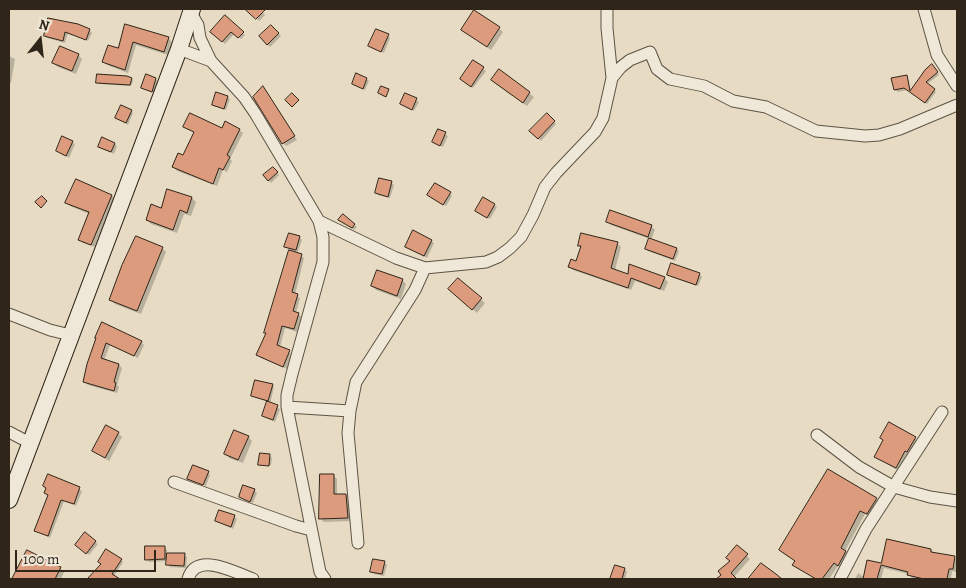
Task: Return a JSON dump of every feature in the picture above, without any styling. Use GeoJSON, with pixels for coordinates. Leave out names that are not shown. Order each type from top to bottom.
{"type":"FeatureCollection","features":[{"type":"Feature","properties":{"kind":"street"},"geometry":{"type":"LineString","coordinates":[[319,221],[396,258],[425,268],[486,262],[498,257],[521,237],[545,187],[595,132],[603,118],[612,78],[607,9]]}},
{"type":"Feature","properties":{"kind":"street"},"geometry":{"type":"LineString","coordinates":[[924,9],[937,55],[957,86]]}},
{"type":"Feature","properties":{"kind":"street"},"geometry":{"type":"LineString","coordinates":[[9,500],[192,11]]}},
{"type":"Feature","properties":{"kind":"street"},"geometry":{"type":"LineString","coordinates":[[192,11],[198,24],[200,38],[211,61],[256,113],[319,221],[323,237],[322,262],[287,394],[287,407],[320,572],[324,579]]}},
{"type":"Feature","properties":{"kind":"street"},"geometry":{"type":"LineString","coordinates":[[179,49],[211,61]]}},
{"type":"Feature","properties":{"kind":"street"},"geometry":{"type":"LineString","coordinates":[[612,78],[621,66],[650,52],[657,69],[670,79],[704,86],[733,101],[766,107],[816,131],[864,136],[891,132],[957,106]]}},
{"type":"Feature","properties":{"kind":"street"},"geometry":{"type":"LineString","coordinates":[[358,543],[348,434],[350,411],[356,382],[415,290],[425,268]]}},
{"type":"Feature","properties":{"kind":"street"},"geometry":{"type":"LineString","coordinates":[[9,314],[50,330],[70,335]]}},
{"type":"Feature","properties":{"kind":"street"},"geometry":{"type":"LineString","coordinates":[[287,407],[350,411]]}},
{"type":"Feature","properties":{"kind":"street"},"geometry":{"type":"LineString","coordinates":[[840,579],[866,529],[942,412]]}},
{"type":"Feature","properties":{"kind":"street"},"geometry":{"type":"LineString","coordinates":[[9,432],[30,443]]}},
{"type":"Feature","properties":{"kind":"street"},"geometry":{"type":"LineString","coordinates":[[816,436],[859,468],[894,487],[930,497],[957,501]]}},
{"type":"Feature","properties":{"kind":"street"},"geometry":{"type":"LineString","coordinates":[[174,482],[312,530]]}},
{"type":"Feature","properties":{"kind":"street"},"geometry":{"type":"LineString","coordinates":[[188,579],[195,567],[202,564],[214,565],[253,579]]}},
{"type":"Feature","properties":{"kind":"building"},"geometry":{"type":"Polygon","coordinates":[[[245,9],[266,9],[256,19],[245,9]]]}},
{"type":"Feature","properties":{"kind":"building"},"geometry":{"type":"Polygon","coordinates":[[[474,10],[500,27],[487,47],[461,30],[474,10]]]}},
{"type":"Feature","properties":{"kind":"building"},"geometry":{"type":"Polygon","coordinates":[[[225,15],[244,32],[238,38],[231,32],[222,42],[210,32],[225,15]]]}},
{"type":"Feature","properties":{"kind":"building"},"geometry":{"type":"Polygon","coordinates":[[[48,18],[78,24],[90,29],[86,40],[65,32],[63,41],[44,36],[48,18]]]}},
{"type":"Feature","properties":{"kind":"building"},"geometry":{"type":"Polygon","coordinates":[[[125,24],[169,37],[164,52],[133,42],[125,70],[102,62],[108,45],[118,48],[125,24]]]}},
{"type":"Feature","properties":{"kind":"building"},"geometry":{"type":"Polygon","coordinates":[[[271,25],[279,33],[267,45],[259,36],[271,25]]]}},
{"type":"Feature","properties":{"kind":"building"},"geometry":{"type":"Polygon","coordinates":[[[376,29],[389,34],[381,52],[368,46],[376,29]]]}},
{"type":"Feature","properties":{"kind":"building"},"geometry":{"type":"Polygon","coordinates":[[[60,46],[79,54],[72,71],[52,63],[60,46]]]}},
{"type":"Feature","properties":{"kind":"building"},"geometry":{"type":"Polygon","coordinates":[[[473,60],[484,67],[471,87],[460,79],[473,60]]]}},
{"type":"Feature","properties":{"kind":"building"},"geometry":{"type":"Polygon","coordinates":[[[932,64],[938,72],[926,82],[935,89],[925,103],[904,88],[894,90],[891,78],[907,75],[910,91],[925,70],[932,64]]]}},
{"type":"Feature","properties":{"kind":"building"},"geometry":{"type":"Polygon","coordinates":[[[499,69],[530,92],[523,103],[491,80],[499,69]]]}},
{"type":"Feature","properties":{"kind":"building"},"geometry":{"type":"Polygon","coordinates":[[[356,73],[367,78],[363,89],[352,84],[356,73]]]}},
{"type":"Feature","properties":{"kind":"building"},"geometry":{"type":"Polygon","coordinates":[[[97,74],[132,78],[130,85],[96,83],[97,74]]]}},
{"type":"Feature","properties":{"kind":"building"},"geometry":{"type":"Polygon","coordinates":[[[146,74],[156,78],[152,92],[141,88],[146,74]]]}},
{"type":"Feature","properties":{"kind":"building"},"geometry":{"type":"Polygon","coordinates":[[[263,86],[295,136],[282,144],[253,97],[263,86]]]}},
{"type":"Feature","properties":{"kind":"building"},"geometry":{"type":"Polygon","coordinates":[[[381,86],[389,89],[386,97],[378,93],[381,86]]]}},
{"type":"Feature","properties":{"kind":"building"},"geometry":{"type":"Polygon","coordinates":[[[216,92],[228,96],[224,109],[212,105],[216,92]]]}},
{"type":"Feature","properties":{"kind":"building"},"geometry":{"type":"Polygon","coordinates":[[[292,93],[299,100],[292,107],[285,100],[292,93]]]}},
{"type":"Feature","properties":{"kind":"building"},"geometry":{"type":"Polygon","coordinates":[[[405,93],[417,98],[412,110],[400,104],[405,93]]]}},
{"type":"Feature","properties":{"kind":"building"},"geometry":{"type":"Polygon","coordinates":[[[121,105],[132,110],[126,123],[115,118],[121,105]]]}},
{"type":"Feature","properties":{"kind":"building"},"geometry":{"type":"Polygon","coordinates":[[[190,113],[222,128],[225,121],[240,129],[227,155],[230,157],[223,170],[219,168],[213,184],[172,167],[178,153],[183,155],[194,132],[183,127],[190,113]]]}},
{"type":"Feature","properties":{"kind":"building"},"geometry":{"type":"Polygon","coordinates":[[[547,113],[555,121],[538,139],[529,131],[547,113]]]}},
{"type":"Feature","properties":{"kind":"building"},"geometry":{"type":"Polygon","coordinates":[[[438,129],[446,132],[440,146],[432,142],[438,129]]]}},
{"type":"Feature","properties":{"kind":"building"},"geometry":{"type":"Polygon","coordinates":[[[62,136],[73,141],[66,156],[56,151],[62,136]]]}},
{"type":"Feature","properties":{"kind":"building"},"geometry":{"type":"Polygon","coordinates":[[[102,137],[115,143],[111,152],[98,147],[102,137]]]}},
{"type":"Feature","properties":{"kind":"building"},"geometry":{"type":"Polygon","coordinates":[[[273,167],[278,172],[268,181],[263,175],[273,167]]]}},
{"type":"Feature","properties":{"kind":"building"},"geometry":{"type":"Polygon","coordinates":[[[379,178],[392,181],[388,197],[375,193],[379,178]]]}},
{"type":"Feature","properties":{"kind":"building"},"geometry":{"type":"Polygon","coordinates":[[[76,179],[112,195],[91,245],[78,240],[89,212],[65,203],[76,179]]]}},
{"type":"Feature","properties":{"kind":"building"},"geometry":{"type":"Polygon","coordinates":[[[435,183],[451,192],[443,205],[427,195],[435,183]]]}},
{"type":"Feature","properties":{"kind":"building"},"geometry":{"type":"Polygon","coordinates":[[[167,189],[192,197],[187,213],[180,210],[173,230],[146,220],[151,204],[161,208],[167,189]]]}},
{"type":"Feature","properties":{"kind":"building"},"geometry":{"type":"Polygon","coordinates":[[[42,196],[47,201],[41,208],[35,202],[42,196]]]}},
{"type":"Feature","properties":{"kind":"building"},"geometry":{"type":"Polygon","coordinates":[[[483,197],[495,204],[487,218],[475,211],[483,197]]]}},
{"type":"Feature","properties":{"kind":"building"},"geometry":{"type":"Polygon","coordinates":[[[610,210],[652,225],[648,237],[606,222],[610,210]]]}},
{"type":"Feature","properties":{"kind":"building"},"geometry":{"type":"Polygon","coordinates":[[[343,214],[355,224],[352,228],[338,220],[343,214]]]}},
{"type":"Feature","properties":{"kind":"building"},"geometry":{"type":"Polygon","coordinates":[[[413,230],[432,240],[424,256],[405,247],[413,230]]]}},
{"type":"Feature","properties":{"kind":"building"},"geometry":{"type":"Polygon","coordinates":[[[289,233],[300,236],[296,250],[284,247],[289,233]]]}},
{"type":"Feature","properties":{"kind":"building"},"geometry":{"type":"Polygon","coordinates":[[[581,233],[618,242],[611,268],[628,274],[629,264],[665,277],[660,289],[631,278],[628,288],[568,267],[571,259],[576,261],[581,246],[578,246],[581,233]]]}},
{"type":"Feature","properties":{"kind":"building"},"geometry":{"type":"Polygon","coordinates":[[[136,236],[163,247],[137,311],[109,300],[122,265],[136,236]]]}},
{"type":"Feature","properties":{"kind":"building"},"geometry":{"type":"Polygon","coordinates":[[[649,238],[677,248],[673,259],[645,249],[649,238]]]}},
{"type":"Feature","properties":{"kind":"building"},"geometry":{"type":"Polygon","coordinates":[[[289,250],[302,254],[292,292],[298,294],[293,311],[299,313],[294,329],[282,326],[277,345],[290,350],[283,367],[256,355],[266,333],[264,333],[289,250]]]}},
{"type":"Feature","properties":{"kind":"building"},"geometry":{"type":"Polygon","coordinates":[[[671,263],[700,273],[696,285],[667,275],[671,263]]]}},
{"type":"Feature","properties":{"kind":"building"},"geometry":{"type":"Polygon","coordinates":[[[377,270],[403,279],[397,296],[371,286],[377,270]]]}},
{"type":"Feature","properties":{"kind":"building"},"geometry":{"type":"Polygon","coordinates":[[[458,278],[482,298],[472,310],[448,289],[458,278]]]}},
{"type":"Feature","properties":{"kind":"building"},"geometry":{"type":"Polygon","coordinates":[[[102,322],[142,341],[134,356],[106,343],[101,358],[119,364],[114,382],[116,383],[114,391],[83,382],[95,338],[102,322]]]}},
{"type":"Feature","properties":{"kind":"building"},"geometry":{"type":"Polygon","coordinates":[[[255,380],[273,384],[268,401],[251,396],[255,380]]]}},
{"type":"Feature","properties":{"kind":"building"},"geometry":{"type":"Polygon","coordinates":[[[267,401],[278,405],[273,420],[262,416],[267,401]]]}},
{"type":"Feature","properties":{"kind":"building"},"geometry":{"type":"Polygon","coordinates":[[[889,422],[916,437],[907,452],[905,451],[896,468],[874,457],[883,440],[880,438],[889,422]]]}},
{"type":"Feature","properties":{"kind":"building"},"geometry":{"type":"Polygon","coordinates":[[[106,425],[119,432],[105,458],[92,451],[106,425]]]}},
{"type":"Feature","properties":{"kind":"building"},"geometry":{"type":"Polygon","coordinates":[[[234,430],[249,436],[238,460],[224,454],[234,430]]]}},
{"type":"Feature","properties":{"kind":"building"},"geometry":{"type":"Polygon","coordinates":[[[260,453],[270,454],[269,466],[258,465],[260,453]]]}},
{"type":"Feature","properties":{"kind":"building"},"geometry":{"type":"Polygon","coordinates":[[[193,465],[209,471],[203,485],[187,479],[193,465]]]}},
{"type":"Feature","properties":{"kind":"building"},"geometry":{"type":"Polygon","coordinates":[[[828,469],[877,498],[867,514],[860,511],[841,548],[846,551],[838,566],[834,563],[822,579],[816,579],[792,565],[795,561],[779,550],[828,469]]]}},
{"type":"Feature","properties":{"kind":"building"},"geometry":{"type":"Polygon","coordinates":[[[48,474],[80,487],[74,504],[61,500],[48,536],[34,531],[48,495],[44,493],[46,488],[43,486],[48,474]]]}},
{"type":"Feature","properties":{"kind":"building"},"geometry":{"type":"Polygon","coordinates":[[[320,474],[334,474],[334,494],[346,494],[348,518],[319,519],[320,474]]]}},
{"type":"Feature","properties":{"kind":"building"},"geometry":{"type":"Polygon","coordinates":[[[243,485],[255,489],[250,502],[239,497],[243,485]]]}},
{"type":"Feature","properties":{"kind":"building"},"geometry":{"type":"Polygon","coordinates":[[[219,510],[235,515],[231,527],[215,521],[219,510]]]}},
{"type":"Feature","properties":{"kind":"building"},"geometry":{"type":"Polygon","coordinates":[[[85,532],[96,541],[86,554],[75,545],[85,532]]]}},
{"type":"Feature","properties":{"kind":"building"},"geometry":{"type":"Polygon","coordinates":[[[887,539],[931,549],[931,552],[955,556],[953,569],[949,569],[947,579],[924,579],[907,575],[908,572],[881,565],[877,579],[863,579],[867,560],[881,563],[887,539]]]}},
{"type":"Feature","properties":{"kind":"building"},"geometry":{"type":"Polygon","coordinates":[[[737,545],[748,554],[731,573],[737,579],[716,579],[721,575],[718,571],[730,561],[726,558],[737,545]]]}},
{"type":"Feature","properties":{"kind":"building"},"geometry":{"type":"Polygon","coordinates":[[[145,546],[165,546],[165,559],[145,560],[145,546]]]}},
{"type":"Feature","properties":{"kind":"building"},"geometry":{"type":"Polygon","coordinates":[[[106,549],[122,559],[112,574],[120,579],[87,579],[101,564],[98,562],[106,549]]]}},
{"type":"Feature","properties":{"kind":"building"},"geometry":{"type":"Polygon","coordinates":[[[27,550],[61,567],[55,579],[12,579],[27,550]]]}},
{"type":"Feature","properties":{"kind":"building"},"geometry":{"type":"Polygon","coordinates":[[[167,553],[185,553],[184,566],[166,565],[167,553]]]}},
{"type":"Feature","properties":{"kind":"building"},"geometry":{"type":"Polygon","coordinates":[[[373,559],[385,561],[382,574],[370,572],[373,559]]]}},
{"type":"Feature","properties":{"kind":"building"},"geometry":{"type":"Polygon","coordinates":[[[761,563],[776,574],[782,579],[748,579],[761,563]]]}},
{"type":"Feature","properties":{"kind":"building"},"geometry":{"type":"Polygon","coordinates":[[[615,565],[625,568],[622,579],[610,579],[615,565]]]}}]}
